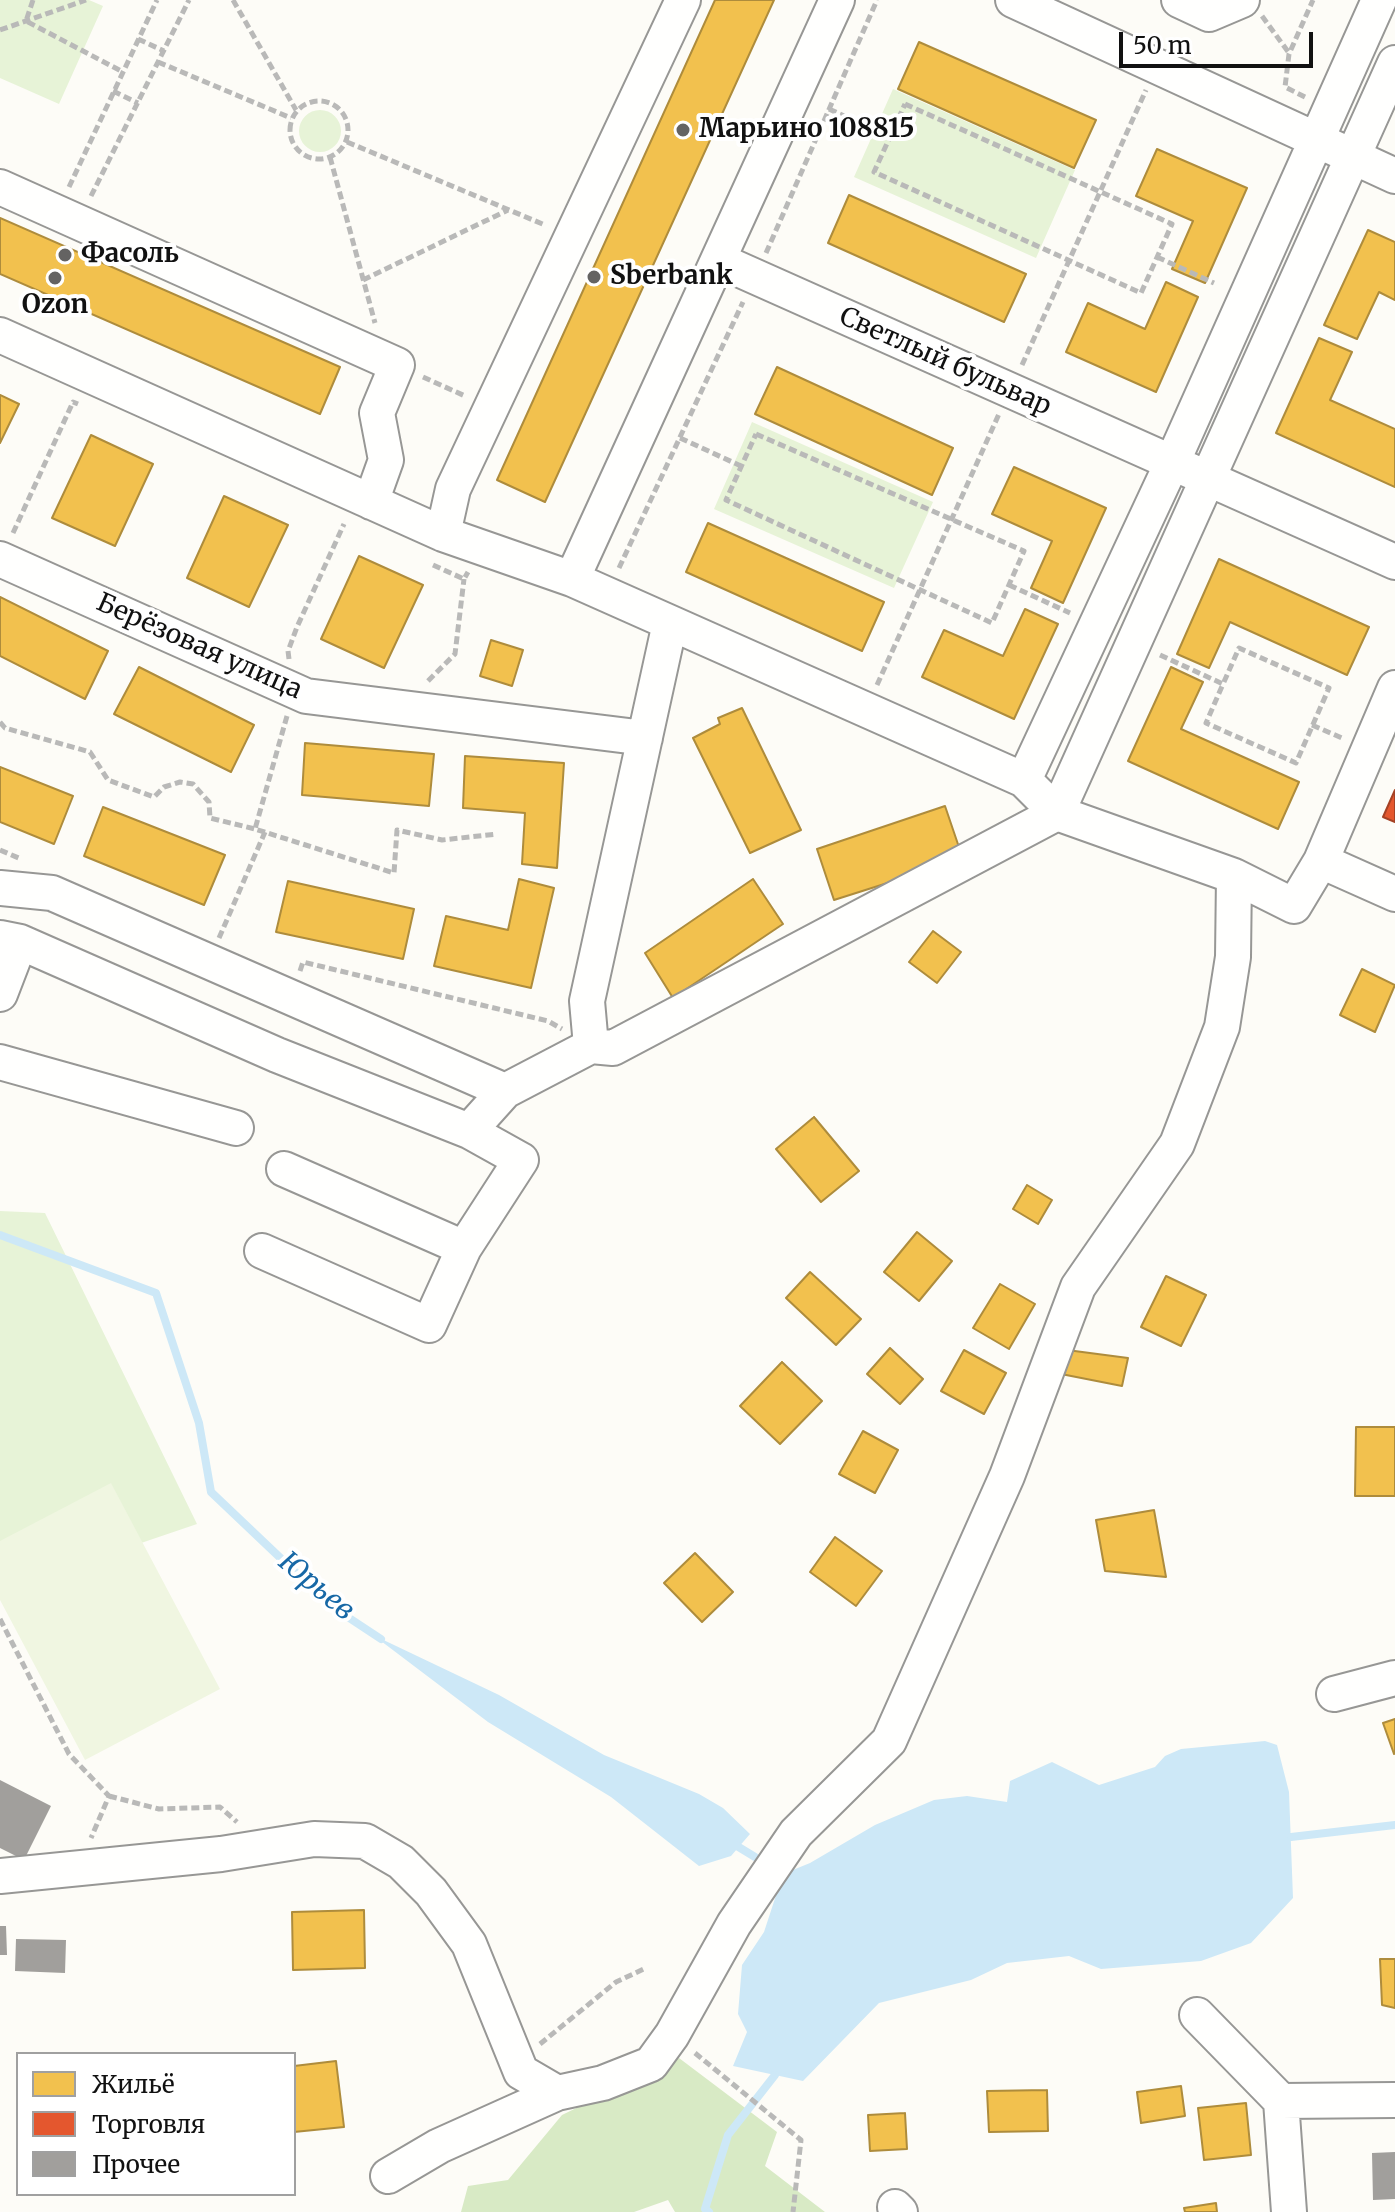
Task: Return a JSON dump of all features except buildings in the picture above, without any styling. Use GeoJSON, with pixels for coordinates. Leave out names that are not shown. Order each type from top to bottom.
{"type":"FeatureCollection","features":[{"type":"Feature","properties":{"kind":"street"},"geometry":{"type":"LineString","coordinates":[[434,547],[453,489],[683,0]]}},
{"type":"Feature","properties":{"kind":"street"},"geometry":{"type":"LineString","coordinates":[[572,579],[837,0]]}},
{"type":"Feature","properties":{"kind":"street"},"geometry":{"type":"LineString","coordinates":[[1013,0],[1069,12],[1314,139],[1395,176]]}},
{"type":"Feature","properties":{"kind":"street"},"geometry":{"type":"LineString","coordinates":[[1179,0],[1209,14],[1241,2]]}},
{"type":"Feature","properties":{"kind":"street"},"geometry":{"type":"LineString","coordinates":[[1024,780],[1172,463],[1314,139],[1379,0]]}},
{"type":"Feature","properties":{"kind":"street"},"geometry":{"type":"LineString","coordinates":[[469,1131],[505,1091],[591,1046],[613,1048],[1057,813],[1395,63]]}},
{"type":"Feature","properties":{"kind":"street"},"geometry":{"type":"LineString","coordinates":[[0,187],[391,362],[377,413],[386,460],[364,516]]}},
{"type":"Feature","properties":{"kind":"street","name":"Светлый бульвар"},"geometry":{"type":"LineString","coordinates":[[718,260],[1395,562]]}},
{"type":"Feature","properties":{"kind":"street"},"geometry":{"type":"LineString","coordinates":[[0,335],[364,516],[434,547],[483,548],[572,579],[1024,780],[1057,813],[1234,876],[1294,906],[1321,861],[1395,688]]}},
{"type":"Feature","properties":{"kind":"street","name":"Берёзовая улица"},"geometry":{"type":"LineString","coordinates":[[6,548],[306,696],[645,738]]}},
{"type":"Feature","properties":{"kind":"street"},"geometry":{"type":"LineString","coordinates":[[591,1046],[587,1001],[670,623]]}},
{"type":"Feature","properties":{"kind":"street"},"geometry":{"type":"LineString","coordinates":[[1321,861],[1395,894]]}},
{"type":"Feature","properties":{"kind":"street"},"geometry":{"type":"LineString","coordinates":[[388,2176],[439,2146],[557,2093],[603,2083],[651,2064],[672,2035],[734,1924],[796,1833],[889,1741],[1007,1476],[1078,1287],[1177,1144],[1222,1027],[1233,957],[1234,876]]}},
{"type":"Feature","properties":{"kind":"street"},"geometry":{"type":"LineString","coordinates":[[0,888],[52,893],[505,1091]]}},
{"type":"Feature","properties":{"kind":"street"},"geometry":{"type":"LineString","coordinates":[[0,994],[10,940],[277,1055],[469,1131],[521,1160],[464,1248],[429,1325],[262,1251]]}},
{"type":"Feature","properties":{"kind":"street"},"geometry":{"type":"LineString","coordinates":[[0,1062],[236,1128]]}},
{"type":"Feature","properties":{"kind":"street"},"geometry":{"type":"LineString","coordinates":[[284,1169],[464,1248]]}},
{"type":"Feature","properties":{"kind":"street"},"geometry":{"type":"LineString","coordinates":[[1334,1694],[1395,1678]]}},
{"type":"Feature","properties":{"kind":"street"},"geometry":{"type":"LineString","coordinates":[[0,1876],[270,1848],[314,1839],[365,1841],[401,1862],[431,1892],[469,1944],[521,2072],[557,2093]]}},
{"type":"Feature","properties":{"kind":"street"},"geometry":{"type":"LineString","coordinates":[[1197,2015],[1281,2101],[1289,2212]]}},
{"type":"Feature","properties":{"kind":"street"},"geometry":{"type":"LineString","coordinates":[[1281,2101],[1395,2100]]}},
{"type":"Feature","properties":{"kind":"path"},"geometry":{"type":"LineString","coordinates":[[26,21],[33,0]]}},
{"type":"Feature","properties":{"kind":"path"},"geometry":{"type":"LineString","coordinates":[[0,30],[86,0]]}},
{"type":"Feature","properties":{"kind":"path"},"geometry":{"type":"LineString","coordinates":[[70,218],[69,183],[157,0]]}},
{"type":"Feature","properties":{"kind":"path"},"geometry":{"type":"LineString","coordinates":[[70,218],[93,193],[189,0]]}},
{"type":"Feature","properties":{"kind":"path"},"geometry":{"type":"LineString","coordinates":[[233,0],[296,110]]}},
{"type":"Feature","properties":{"kind":"path"},"geometry":{"type":"LineString","coordinates":[[1241,2],[1263,16],[1289,54]]}},
{"type":"Feature","properties":{"kind":"path"},"geometry":{"type":"LineString","coordinates":[[26,21],[123,72]]}},
{"type":"Feature","properties":{"kind":"path"},"geometry":{"type":"LineString","coordinates":[[138,39],[164,51]]}},
{"type":"Feature","properties":{"kind":"path"},"geometry":{"type":"LineString","coordinates":[[158,62],[291,118]]}},
{"type":"Feature","properties":{"kind":"path"},"geometry":{"type":"LineString","coordinates":[[113,91],[138,103]]}},
{"type":"Feature","properties":{"kind":"path"},"geometry":{"type":"LineString","coordinates":[[308,102],[331,102],[347,119],[347,142],[330,157],[307,157],[291,141],[291,118],[308,102]]}},
{"type":"Feature","properties":{"kind":"path"},"geometry":{"type":"LineString","coordinates":[[905,104],[1172,224],[1141,293],[874,172],[889,137],[905,104]]}},
{"type":"Feature","properties":{"kind":"path"},"geometry":{"type":"LineString","coordinates":[[829,109],[889,137]]}},
{"type":"Feature","properties":{"kind":"path"},"geometry":{"type":"LineString","coordinates":[[347,142],[572,236]]}},
{"type":"Feature","properties":{"kind":"path"},"geometry":{"type":"LineString","coordinates":[[330,157],[363,280],[391,362],[491,408]]}},
{"type":"Feature","properties":{"kind":"path"},"geometry":{"type":"LineString","coordinates":[[363,280],[509,209]]}},
{"type":"Feature","properties":{"kind":"path"},"geometry":{"type":"LineString","coordinates":[[1156,257],[1214,283]]}},
{"type":"Feature","properties":{"kind":"path"},"geometry":{"type":"LineString","coordinates":[[6,548],[73,402],[88,408]]}},
{"type":"Feature","properties":{"kind":"path"},"geometry":{"type":"LineString","coordinates":[[756,434],[1024,551],[1009,585],[992,623],[726,500],[756,434]]}},
{"type":"Feature","properties":{"kind":"path"},"geometry":{"type":"LineString","coordinates":[[680,438],[741,466]]}},
{"type":"Feature","properties":{"kind":"path"},"geometry":{"type":"LineString","coordinates":[[288,651],[344,524],[364,516]]}},
{"type":"Feature","properties":{"kind":"path"},"geometry":{"type":"LineString","coordinates":[[330,517],[344,524]]}},
{"type":"Feature","properties":{"kind":"path"},"geometry":{"type":"LineString","coordinates":[[434,547],[464,579]]}},
{"type":"Feature","properties":{"kind":"path"},"geometry":{"type":"LineString","coordinates":[[434,675],[455,654],[464,579],[483,548]]}},
{"type":"Feature","properties":{"kind":"path"},"geometry":{"type":"LineString","coordinates":[[1009,585],[1082,619]]}},
{"type":"Feature","properties":{"kind":"path"},"geometry":{"type":"LineString","coordinates":[[1239,648],[1329,688],[1296,763],[1206,723],[1223,684],[1239,648]]}},
{"type":"Feature","properties":{"kind":"path"},"geometry":{"type":"LineString","coordinates":[[1157,654],[1223,684]]}},
{"type":"Feature","properties":{"kind":"path"},"geometry":{"type":"LineString","coordinates":[[255,829],[294,691]]}},
{"type":"Feature","properties":{"kind":"path"},"geometry":{"type":"LineString","coordinates":[[0,722],[5,728],[90,752],[108,780],[154,797],[164,787],[180,782],[193,784],[209,802],[210,818],[394,873],[397,830],[442,840],[497,834]]}},
{"type":"Feature","properties":{"kind":"path"},"geometry":{"type":"LineString","coordinates":[[1312,725],[1342,738]]}},
{"type":"Feature","properties":{"kind":"path"},"geometry":{"type":"LineString","coordinates":[[214,949],[265,832]]}},
{"type":"Feature","properties":{"kind":"path"},"geometry":{"type":"LineString","coordinates":[[295,984],[303,962],[548,1021],[591,1046]]}},
{"type":"Feature","properties":{"kind":"path"},"geometry":{"type":"LineString","coordinates":[[0,1619],[69,1754],[109,1796],[159,1809],[220,1807],[270,1848]]}},
{"type":"Feature","properties":{"kind":"path"},"geometry":{"type":"LineString","coordinates":[[79,1867],[109,1796]]}},
{"type":"Feature","properties":{"kind":"path"},"geometry":{"type":"LineString","coordinates":[[517,2062],[616,1982],[646,1968]]}},
{"type":"Feature","properties":{"kind":"path"},"geometry":{"type":"LineString","coordinates":[[672,2035],[801,2140],[793,2212]]}},
{"type":"Feature","properties":{"kind":"green space"},"geometry":{"type":"Polygon","coordinates":[[[0,0],[89,0],[103,6],[59,104],[0,78],[0,0]]]}},
{"type":"Feature","properties":{"kind":"green space"},"geometry":{"type":"Polygon","coordinates":[[[893,89],[1075,170],[1036,258],[854,177],[893,89]]]}},
{"type":"Feature","properties":{"kind":"green space"},"geometry":{"type":"Polygon","coordinates":[[[320,110],[335,116],[341,131],[335,146],[320,152],[305,146],[299,131],[305,116],[320,110]]]}},
{"type":"Feature","properties":{"kind":"green space"},"geometry":{"type":"Polygon","coordinates":[[[752,422],[933,502],[894,588],[714,509],[752,422]]]}},
{"type":"Feature","properties":{"kind":"green space"},"geometry":{"type":"Polygon","coordinates":[[[0,1211],[45,1213],[197,1524],[0,1591],[0,1211]]]}},
{"type":"Feature","properties":{"kind":"green space"},"geometry":{"type":"Polygon","coordinates":[[[111,1483],[220,1689],[85,1760],[0,1600],[0,1541],[111,1483]]]}},
{"type":"Feature","properties":{"kind":"green space"},"geometry":{"type":"Polygon","coordinates":[[[679,2058],[777,2132],[765,2166],[825,2212],[675,2212],[668,2200],[634,2212],[461,2212],[468,2186],[508,2180],[562,2115],[679,2058]]]}},
{"type":"Feature","properties":{"kind":"water"},"geometry":{"type":"Polygon","coordinates":[[[373,1635],[499,1695],[604,1755],[699,1794],[723,1808],[750,1834],[731,1856],[699,1866],[611,1797],[488,1722],[373,1635]]]}},
{"type":"Feature","properties":{"kind":"water"},"geometry":{"type":"Polygon","coordinates":[[[1265,1741],[1277,1745],[1289,1792],[1293,1898],[1251,1943],[1201,1961],[1101,1969],[1069,1956],[1007,1963],[971,1980],[879,2003],[803,2081],[733,2066],[747,2032],[738,2014],[742,1965],[764,1932],[783,1874],[810,1863],[875,1825],[934,1800],[967,1796],[1007,1802],[1010,1781],[1052,1762],[1099,1785],[1155,1767],[1165,1756],[1181,1749],[1265,1741]]]}},
{"type":"Feature","properties":{"kind":"waterway","name":"Юрьев"},"geometry":{"type":"LineString","coordinates":[[0,1235],[156,1293],[199,1423],[211,1492],[331,1606],[381,1639]]}},
{"type":"Feature","properties":{"kind":"waterway","name":"Юрьев"},"geometry":{"type":"LineString","coordinates":[[1291,1837],[1395,1825]]}},
{"type":"Feature","properties":{"kind":"waterway","name":"Юрьев"},"geometry":{"type":"LineString","coordinates":[[732,1843],[755,1857]]}},
{"type":"Feature","properties":{"kind":"waterway"},"geometry":{"type":"LineString","coordinates":[[709,2212],[705,2209],[728,2135],[775,2075]]}},
{"type":"Feature","properties":{"kind":"place","name":"Марьино 108815"},"geometry":{"type":"Point","coordinates":[683,130]}},
{"type":"Feature","properties":{"kind":"place","name":"Фасоль"},"geometry":{"type":"Point","coordinates":[65,255]}},
{"type":"Feature","properties":{"kind":"place","name":"Sberbank"},"geometry":{"type":"Point","coordinates":[594,277]}},
{"type":"Feature","properties":{"kind":"place","name":"Ozon"},"geometry":{"type":"Point","coordinates":[55,278]}}]}
